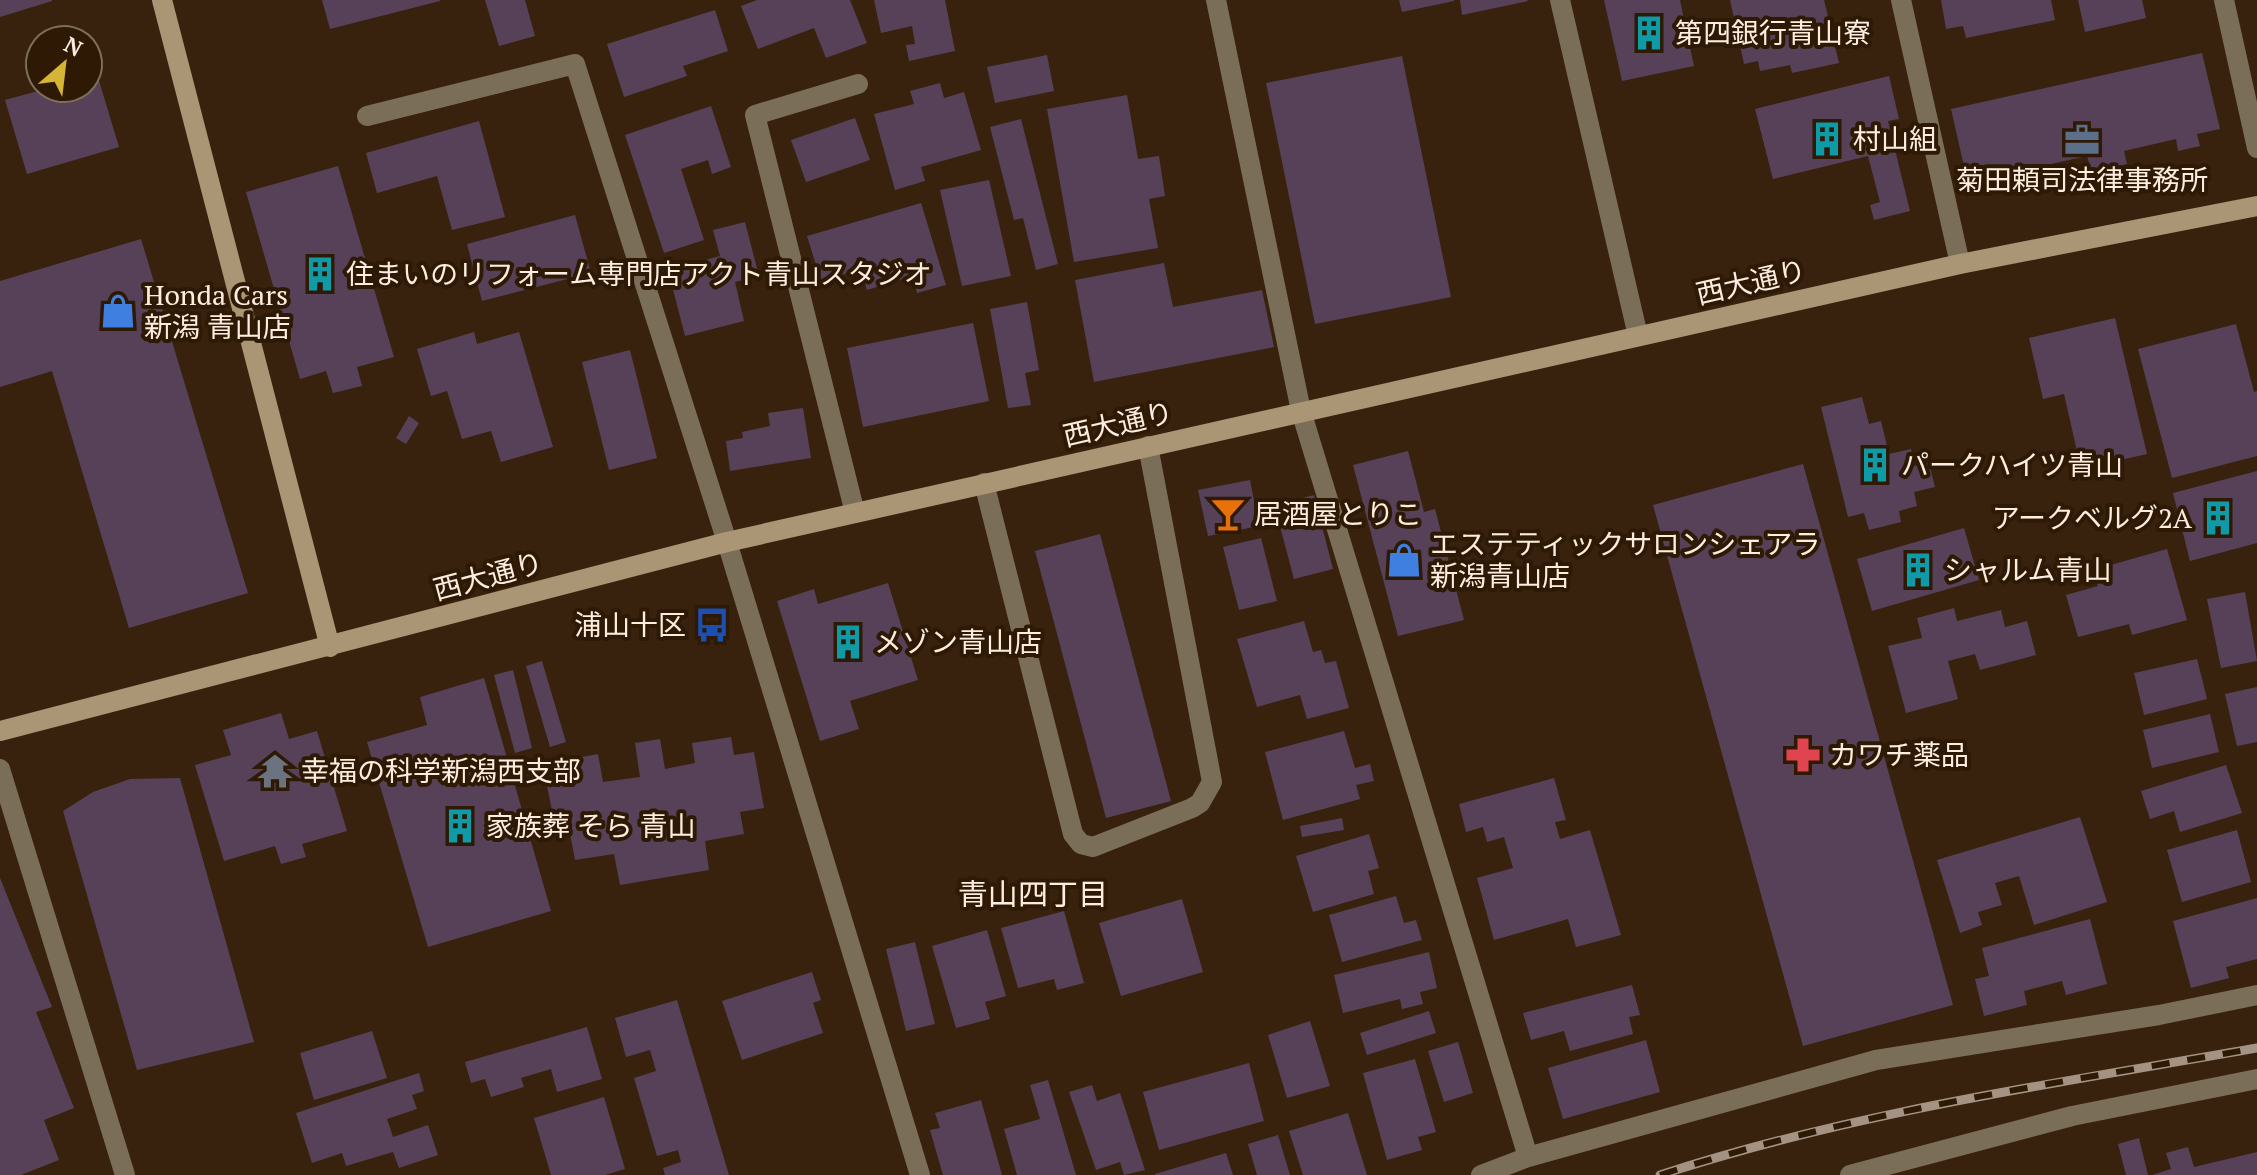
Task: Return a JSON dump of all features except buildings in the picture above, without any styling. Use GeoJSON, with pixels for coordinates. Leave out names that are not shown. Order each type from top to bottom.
{"type":"FeatureCollection","features":[{"type":"Feature","properties":{"kind":"street"},"geometry":{"type":"LineString","coordinates":[[162,0],[330,647]]}},
{"type":"Feature","properties":{"kind":"street"},"geometry":{"type":"LineString","coordinates":[[1216,0],[1301,411],[1528,1157]]}},
{"type":"Feature","properties":{"kind":"street"},"geometry":{"type":"LineString","coordinates":[[1560,0],[1638,336]]}},
{"type":"Feature","properties":{"kind":"street"},"geometry":{"type":"LineString","coordinates":[[1901,0],[1960,264]]}},
{"type":"Feature","properties":{"kind":"street"},"geometry":{"type":"LineString","coordinates":[[2224,0],[2257,148]]}},
{"type":"Feature","properties":{"kind":"street"},"geometry":{"type":"LineString","coordinates":[[367,116],[575,64],[727,542],[920,1175]]}},
{"type":"Feature","properties":{"kind":"street"},"geometry":{"type":"LineString","coordinates":[[855,513],[755,115],[858,84]]}},
{"type":"Feature","properties":{"kind":"street","name":"西大通り"},"geometry":{"type":"LineString","coordinates":[[0,730],[727,542],[1960,264],[2257,206]]}},
{"type":"Feature","properties":{"kind":"street"},"geometry":{"type":"LineString","coordinates":[[984,483],[1073,834],[1081,844],[1093,847],[1192,808],[1200,803],[1212,782],[1148,446]]}},
{"type":"Feature","properties":{"kind":"street"},"geometry":{"type":"LineString","coordinates":[[0,769],[125,1175]]}},
{"type":"Feature","properties":{"kind":"street"},"geometry":{"type":"LineString","coordinates":[[1481,1175],[1528,1157],[1876,1060],[2159,1015],[2257,995]]}},
{"type":"Feature","properties":{"kind":"street"},"geometry":{"type":"LineString","coordinates":[[1850,1175],[2072,1116],[2257,1079]]}},
{"type":"Feature","properties":{"kind":"railway"},"geometry":{"type":"LineString","coordinates":[[1660,1175],[1733,1153],[1881,1116],[2257,1048]]}},
{"type":"Feature","properties":{"kind":"place","name":"第四銀行青山寮"},"geometry":{"type":"Point","coordinates":[1649,33]}},
{"type":"Feature","properties":{"kind":"place","name":"村山組"},"geometry":{"type":"Point","coordinates":[1827,139]}},
{"type":"Feature","properties":{"kind":"place","name":"菊田頼司法律事務所"},"geometry":{"type":"Point","coordinates":[2082,140]}},
{"type":"Feature","properties":{"kind":"place","name":"住まいのリフォーム専門店アクト青山スタジオ"},"geometry":{"type":"Point","coordinates":[320,274]}},
{"type":"Feature","properties":{"kind":"place","name":"Honda Cars 新潟 青山店"},"geometry":{"type":"Point","coordinates":[118,311]}},
{"type":"Feature","properties":{"kind":"place","name":"パークハイツ青山"},"geometry":{"type":"Point","coordinates":[1875,465]}},
{"type":"Feature","properties":{"kind":"place","name":"居酒屋とりこ"},"geometry":{"type":"Point","coordinates":[1228,514]}},
{"type":"Feature","properties":{"kind":"place","name":"アークベルグ2A"},"geometry":{"type":"Point","coordinates":[2218,518]}},
{"type":"Feature","properties":{"kind":"place","name":"エステティックサロンシェアラ 新潟青山店"},"geometry":{"type":"Point","coordinates":[1404,560]}},
{"type":"Feature","properties":{"kind":"place","name":"シャルム青山"},"geometry":{"type":"Point","coordinates":[1918,570]}},
{"type":"Feature","properties":{"kind":"place","name":"浦山十区"},"geometry":{"type":"Point","coordinates":[712,625]}},
{"type":"Feature","properties":{"kind":"place","name":"メゾン青山店"},"geometry":{"type":"Point","coordinates":[848,642]}},
{"type":"Feature","properties":{"kind":"place","name":"カワチ薬品"},"geometry":{"type":"Point","coordinates":[1803,755]}},
{"type":"Feature","properties":{"kind":"place","name":"幸福の科学新潟西支部"},"geometry":{"type":"Point","coordinates":[275,771]}},
{"type":"Feature","properties":{"kind":"place","name":"家族葬 そら 青山"},"geometry":{"type":"Point","coordinates":[460,826]}},
{"type":"Feature","properties":{"kind":"district","name":"青山四丁目"},"geometry":{"type":"Point","coordinates":[1033,895]}}]}
